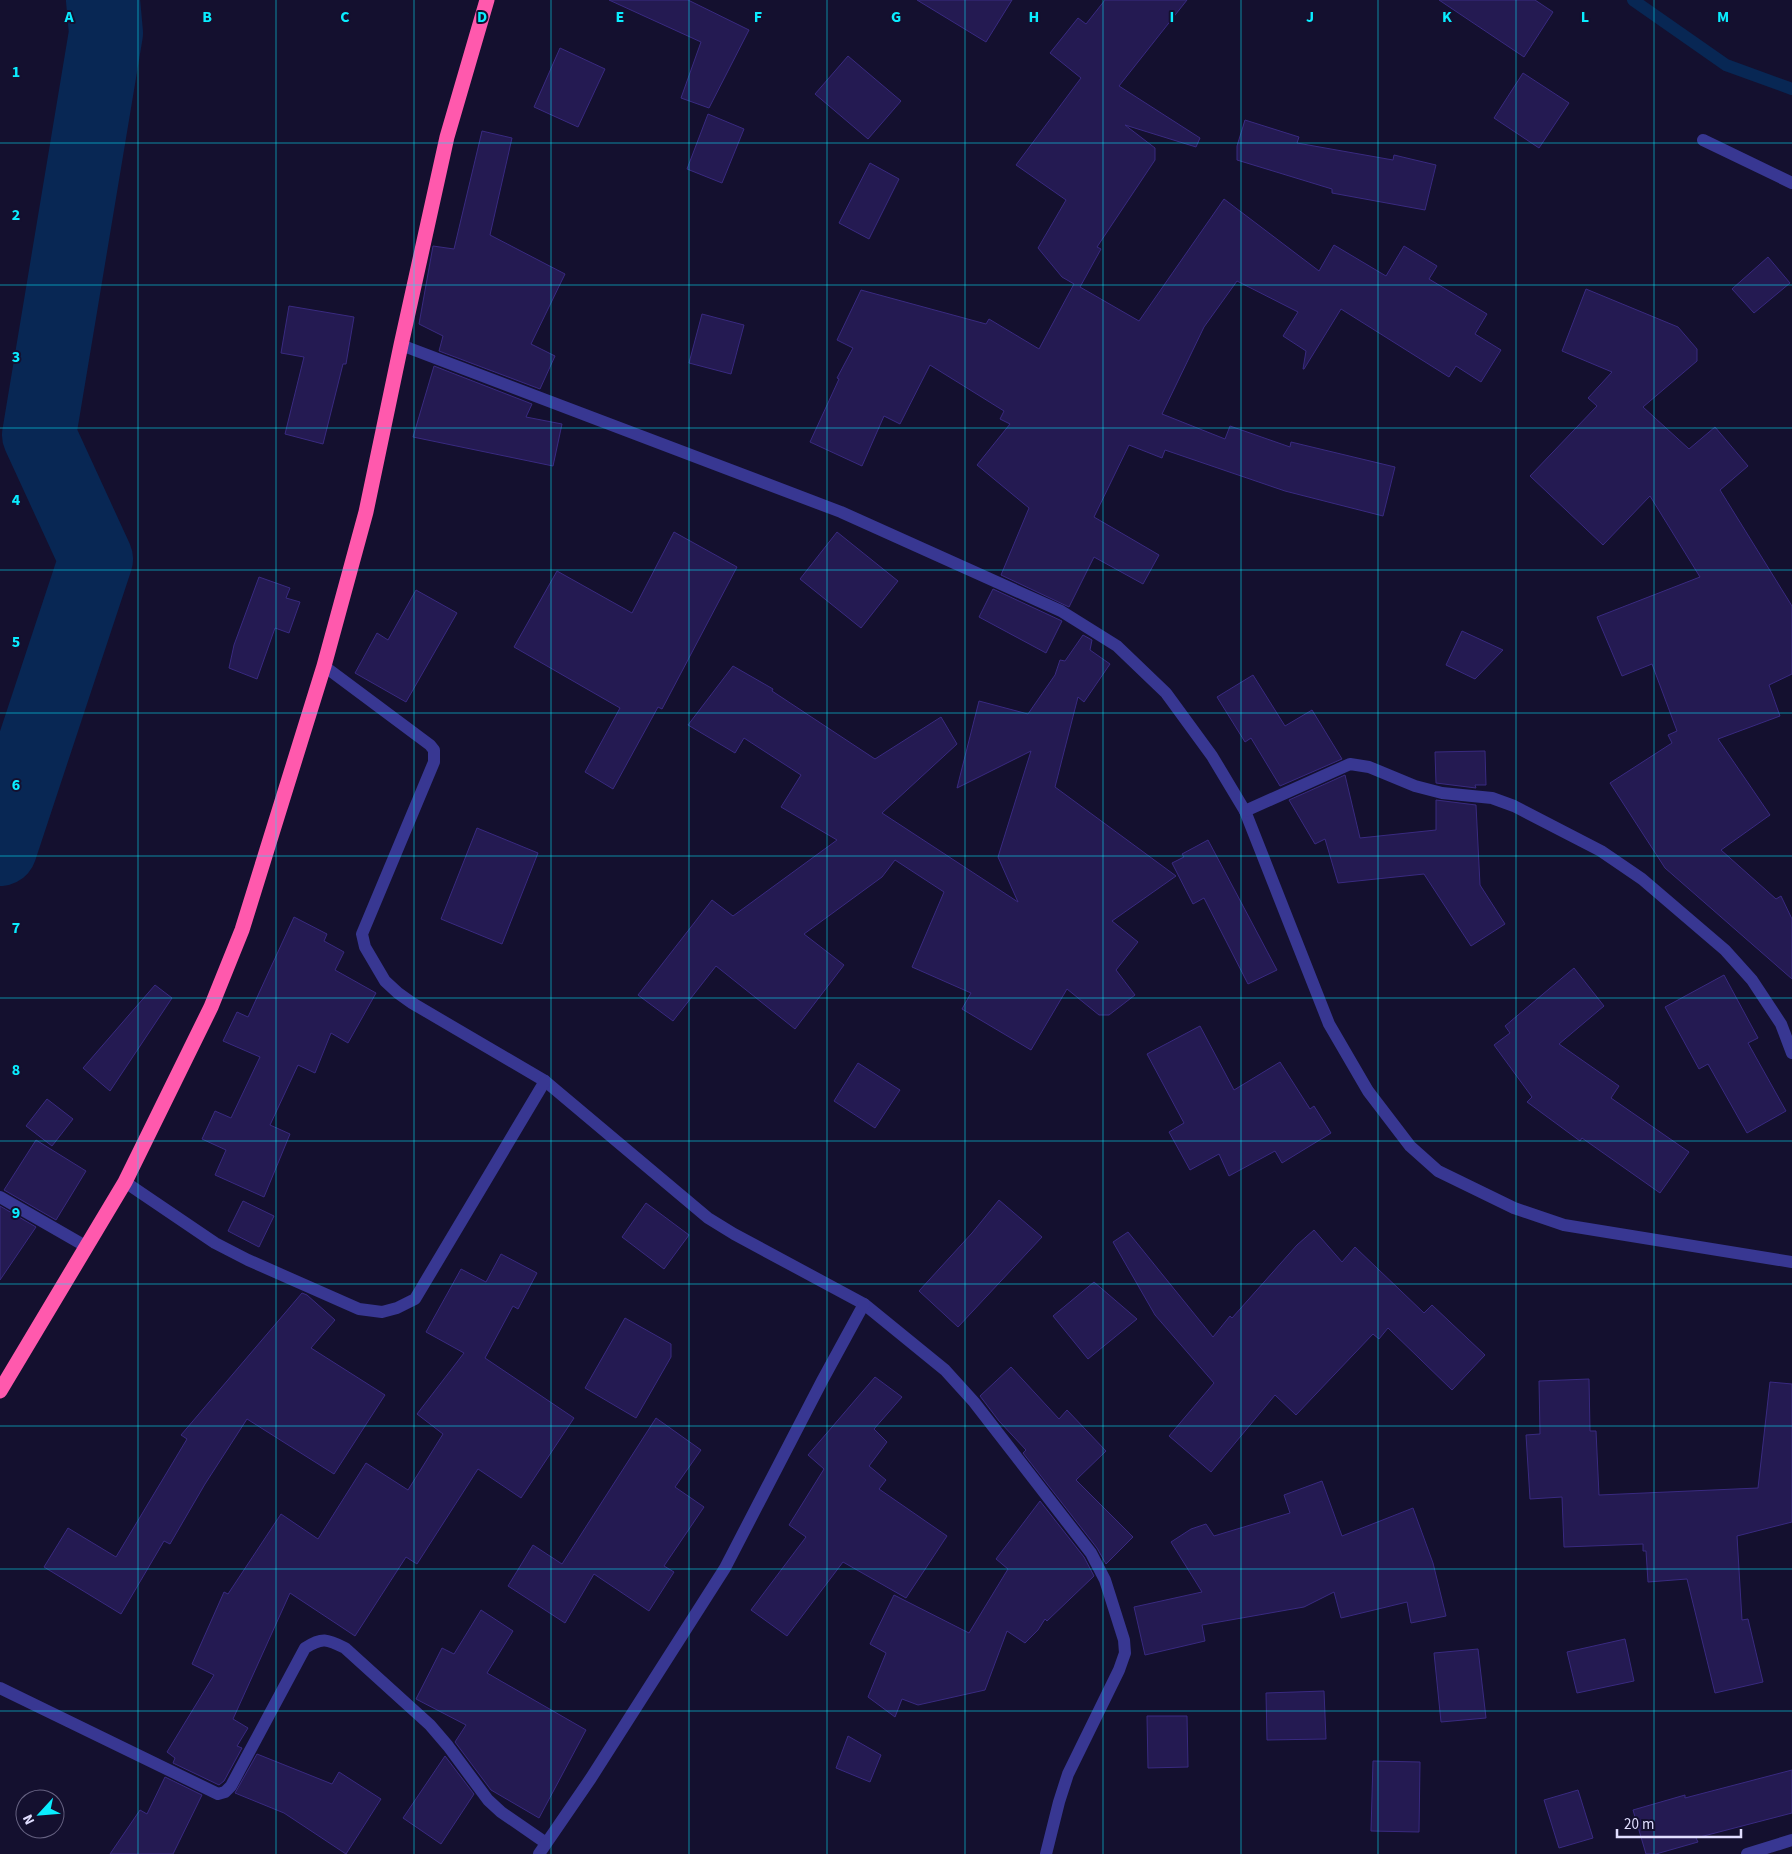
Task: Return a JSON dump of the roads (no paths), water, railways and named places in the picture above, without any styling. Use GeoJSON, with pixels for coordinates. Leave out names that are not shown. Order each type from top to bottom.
{"type":"FeatureCollection","features":[{"type":"Feature","properties":{"kind":"highway"},"geometry":{"type":"LineString","coordinates":[[0,1391],[125,1182],[211,1007],[242,930],[324,666],[366,512],[447,137],[486,0]]}},
{"type":"Feature","properties":{"kind":"street"},"geometry":{"type":"LineString","coordinates":[[1703,140],[1792,183]]}},
{"type":"Feature","properties":{"kind":"street"},"geometry":{"type":"LineString","coordinates":[[401,345],[841,512],[1061,611],[1116,646],[1166,692],[1212,756],[1244,810],[1329,1024],[1368,1091],[1410,1146],[1438,1171],[1514,1208],[1564,1225],[1792,1262]]}},
{"type":"Feature","properties":{"kind":"street"},"geometry":{"type":"LineString","coordinates":[[324,666],[430,745],[434,750],[434,762],[364,925],[362,934],[364,948],[385,981],[412,1004],[545,1080],[708,1218],[864,1304],[945,1370],[974,1402],[1085,1545],[1105,1580],[1124,1640],[1125,1652],[1119,1670],[1068,1774],[1046,1854]]}},
{"type":"Feature","properties":{"kind":"street"},"geometry":{"type":"LineString","coordinates":[[1244,810],[1350,764],[1369,767],[1416,786],[1442,793],[1492,798],[1514,806],[1601,851],[1642,879],[1725,950],[1786,1022],[1792,1053]]}},
{"type":"Feature","properties":{"kind":"street"},"geometry":{"type":"LineString","coordinates":[[125,1182],[214,1243],[359,1309],[382,1312],[397,1308],[415,1298],[545,1080]]}},
{"type":"Feature","properties":{"kind":"street"},"geometry":{"type":"LineString","coordinates":[[0,1197],[87,1247]]}},
{"type":"Feature","properties":{"kind":"street"},"geometry":{"type":"LineString","coordinates":[[539,1854],[591,1778],[726,1568],[822,1381],[864,1304]]}},
{"type":"Feature","properties":{"kind":"street"},"geometry":{"type":"LineString","coordinates":[[0,1688],[218,1794],[225,1792],[232,1786],[305,1648],[317,1640],[331,1641],[345,1648],[430,1725],[488,1800],[501,1812],[546,1843]]}},
{"type":"Feature","properties":{"kind":"street"},"geometry":{"type":"LineString","coordinates":[[1746,1854],[1792,1840]]}},
{"type":"Feature","properties":{"kind":"waterway"},"geometry":{"type":"LineString","coordinates":[[0,849],[96,559],[39,435],[106,33],[103,0]]}},
{"type":"Feature","properties":{"kind":"waterway"},"geometry":{"type":"LineString","coordinates":[[1633,0],[1726,65],[1792,89]]}}]}
